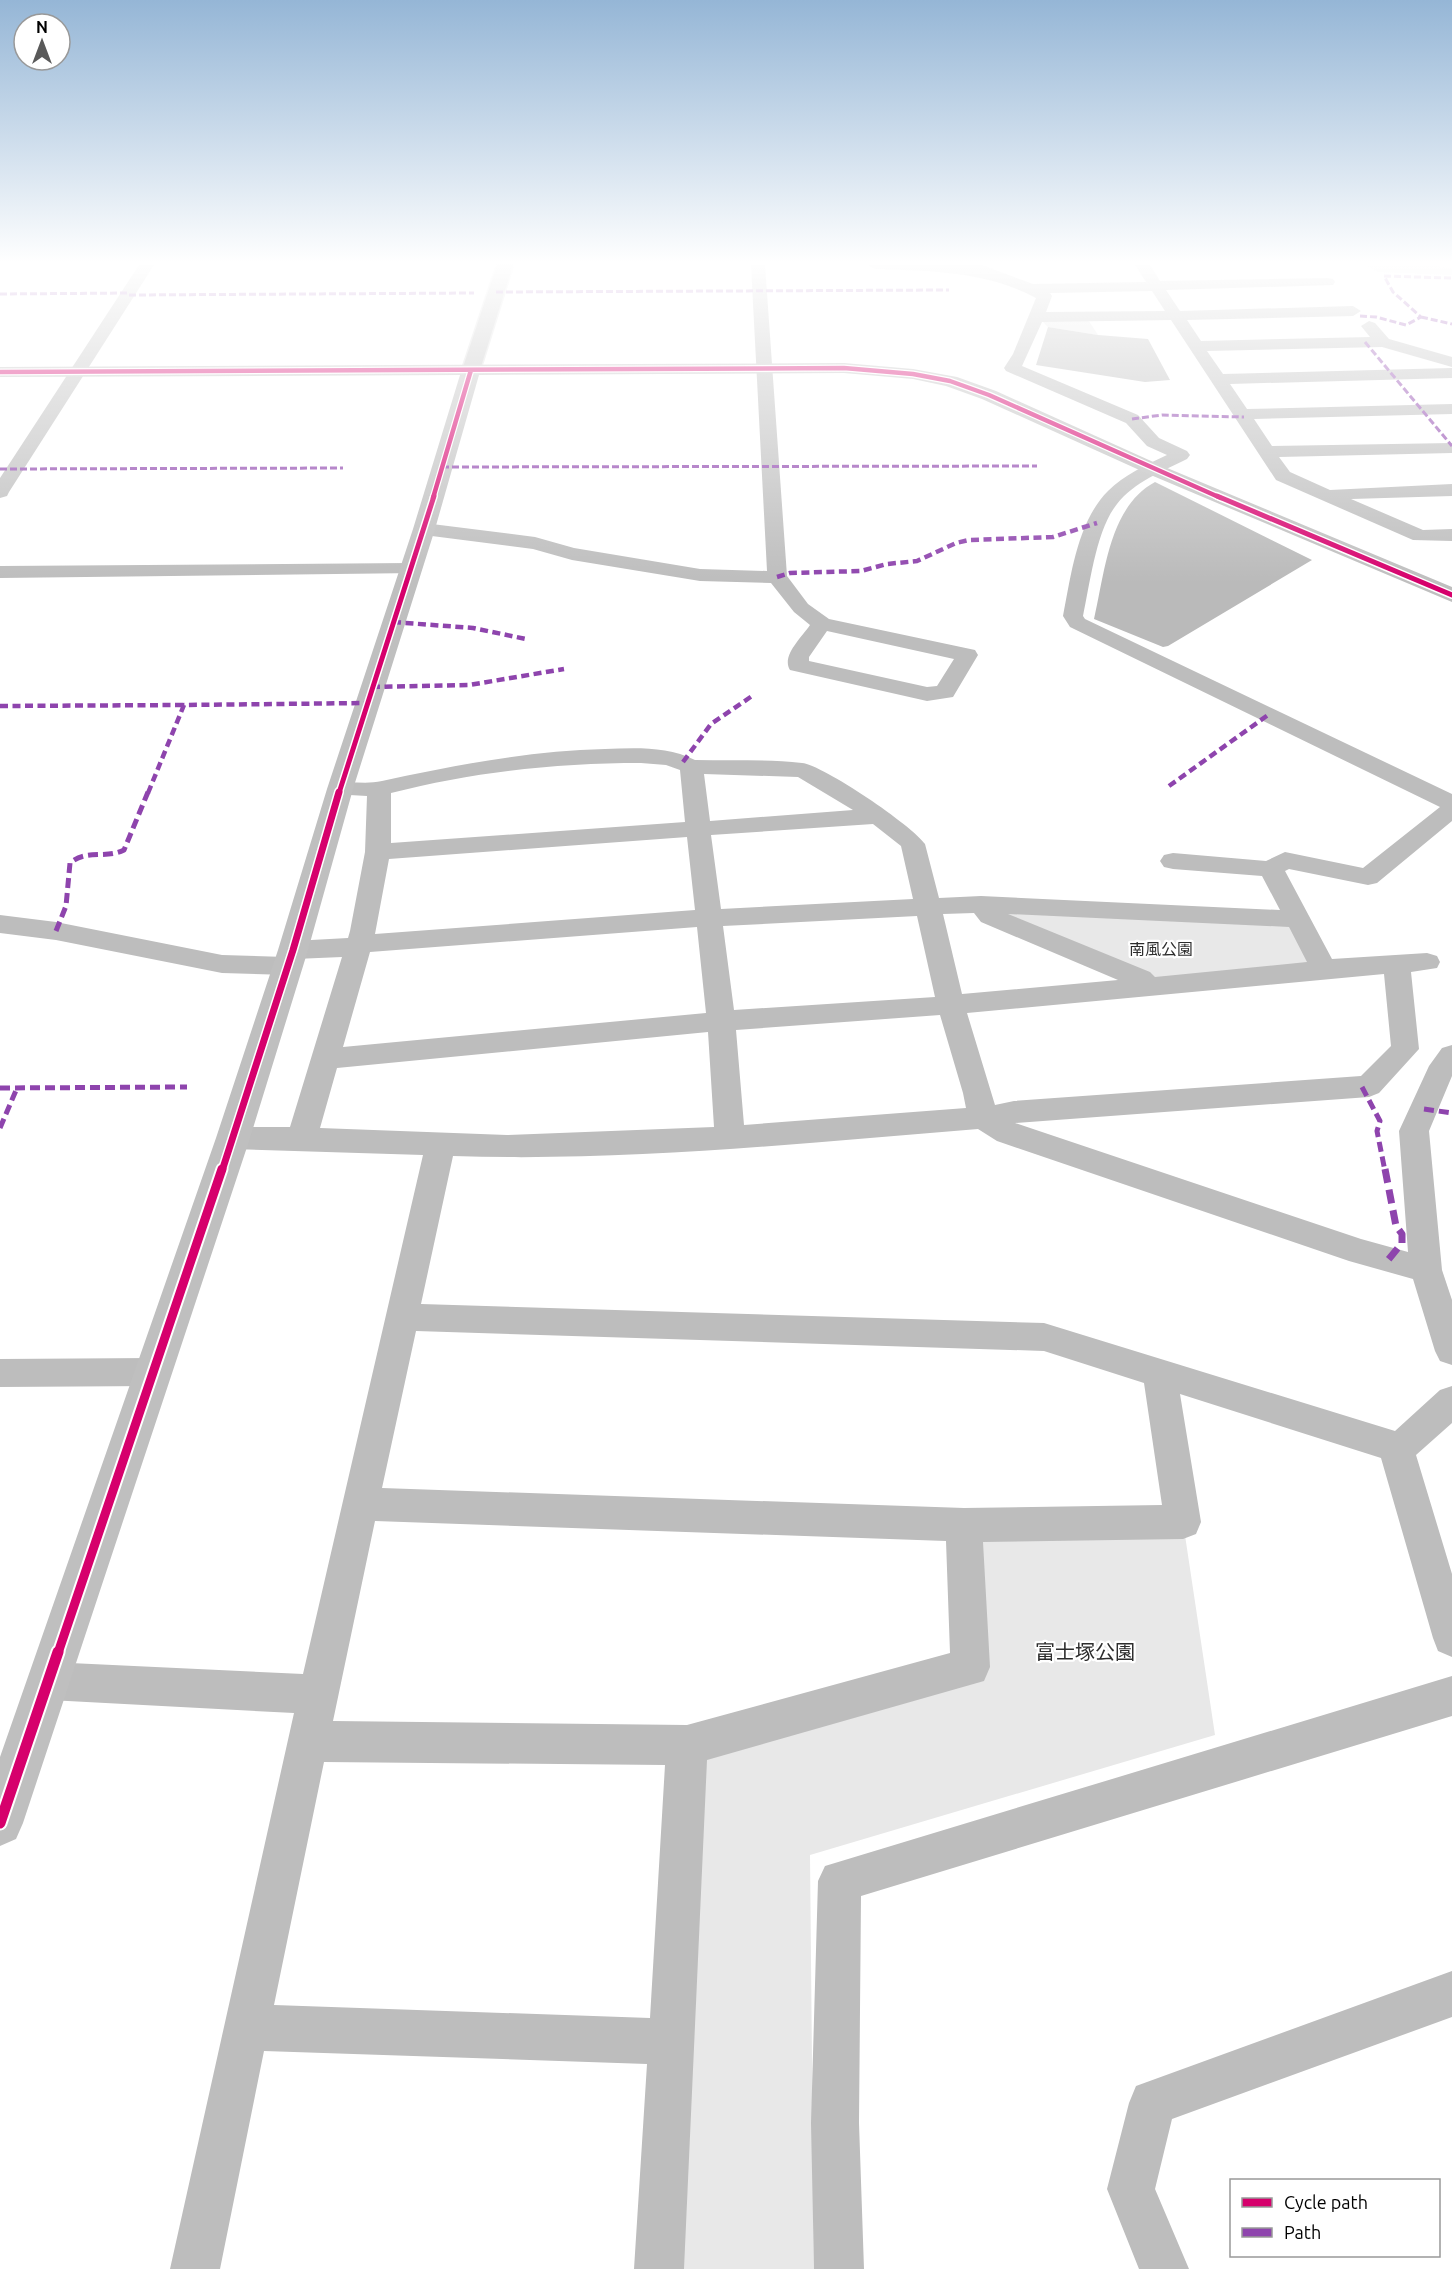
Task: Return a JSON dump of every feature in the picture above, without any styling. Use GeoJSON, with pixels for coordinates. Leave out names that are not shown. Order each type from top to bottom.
{"type":"FeatureCollection","features":[{"type":"Feature","properties":{"kind":"street"},"geometry":{"type":"LineString","coordinates":[[0,372],[285,371]]}},
{"type":"Feature","properties":{"kind":"street"},"geometry":{"type":"LineString","coordinates":[[442,392],[449,371]]}},
{"type":"Feature","properties":{"kind":"street"},"geometry":{"type":"LineString","coordinates":[[0,1824],[233,1138],[340,789],[425,525],[471,371]]}},
{"type":"Feature","properties":{"kind":"street"},"geometry":{"type":"LineString","coordinates":[[763,371],[777,577],[801,608],[822,624],[967,655],[945,692],[927,694],[798,665],[798,657],[822,624]]}},
{"type":"Feature","properties":{"kind":"street"},"geometry":{"type":"LineString","coordinates":[[886,371],[950,381],[1021,407],[1153,469],[1452,595]]}},
{"type":"Feature","properties":{"kind":"street"},"geometry":{"type":"LineString","coordinates":[[1019,371],[1131,419],[1153,442],[1181,455],[1137,477],[1107,503],[1097,523],[1078,591],[1073,616],[1077,623],[1452,803]]}},
{"type":"Feature","properties":{"kind":"street"},"geometry":{"type":"LineString","coordinates":[[1213,371],[1283,476],[1420,536],[1452,535]]}},
{"type":"Feature","properties":{"kind":"street"},"geometry":{"type":"LineString","coordinates":[[0,492],[80,372]]}},
{"type":"Feature","properties":{"kind":"street"},"geometry":{"type":"LineString","coordinates":[[1219,380],[1452,373]]}},
{"type":"Feature","properties":{"kind":"street"},"geometry":{"type":"LineString","coordinates":[[1242,414],[1452,409]]}},
{"type":"Feature","properties":{"kind":"street"},"geometry":{"type":"LineString","coordinates":[[1266,452],[1452,448]]}},
{"type":"Feature","properties":{"kind":"street"},"geometry":{"type":"LineString","coordinates":[[425,464],[428,483],[425,525]]}},
{"type":"Feature","properties":{"kind":"street"},"geometry":{"type":"LineString","coordinates":[[1326,494],[1452,490]]}},
{"type":"Feature","properties":{"kind":"street"},"geometry":{"type":"LineString","coordinates":[[425,525],[535,543],[572,554],[700,575],[777,577]]}},
{"type":"Feature","properties":{"kind":"street"},"geometry":{"type":"LineString","coordinates":[[0,572],[410,569]]}},
{"type":"Feature","properties":{"kind":"street"},"geometry":{"type":"LineString","coordinates":[[340,789],[379,789],[430,775],[534,759],[657,755],[683,762],[691,767],[803,770],[878,816],[913,844],[951,1005],[978,1093],[982,1118]]}},
{"type":"Feature","properties":{"kind":"street"},"geometry":{"type":"LineString","coordinates":[[691,767],[721,1021],[730,1138]]}},
{"type":"Feature","properties":{"kind":"street"},"geometry":{"type":"LineString","coordinates":[[302,1138],[363,932],[378,852],[379,789]]}},
{"type":"Feature","properties":{"kind":"street"},"geometry":{"type":"LineString","coordinates":[[1173,861],[1271,869],[1286,860],[1368,877],[1452,809]]}},
{"type":"Feature","properties":{"kind":"street"},"geometry":{"type":"LineString","coordinates":[[378,852],[878,816]]}},
{"type":"Feature","properties":{"kind":"street"},"geometry":{"type":"LineString","coordinates":[[1271,869],[1324,969]]}},
{"type":"Feature","properties":{"kind":"street"},"geometry":{"type":"LineString","coordinates":[[0,924],[56,932],[222,964],[290,958],[373,943],[708,918],[927,905],[981,904],[1298,919]]}},
{"type":"Feature","properties":{"kind":"street"},"geometry":{"type":"LineString","coordinates":[[981,904],[990,916],[1140,979],[1149,987]]}},
{"type":"Feature","properties":{"kind":"street"},"geometry":{"type":"LineString","coordinates":[[325,1059],[721,1021],[951,1005],[1324,969],[1427,962]]}},
{"type":"Feature","properties":{"kind":"street"},"geometry":{"type":"LineString","coordinates":[[233,1138],[544,1146],[730,1138],[982,1118],[1014,1112],[1369,1086],[1405,1049],[1397,972],[1392,964]]}},
{"type":"Feature","properties":{"kind":"street"},"geometry":{"type":"LineString","coordinates":[[1452,1055],[1439,1073],[1414,1131],[1426,1270],[1452,1351]]}},
{"type":"Feature","properties":{"kind":"street"},"geometry":{"type":"LineString","coordinates":[[982,1118],[1019,1137],[1360,1252],[1426,1270]]}},
{"type":"Feature","properties":{"kind":"street"},"geometry":{"type":"LineString","coordinates":[[195,2269],[307,1741],[441,1144]]}},
{"type":"Feature","properties":{"kind":"street"},"geometry":{"type":"LineString","coordinates":[[402,1317],[1044,1338],[1396,1448],[1407,1442],[1452,1401]]}},
{"type":"Feature","properties":{"kind":"street"},"geometry":{"type":"LineString","coordinates":[[0,1373],[153,1372]]}},
{"type":"Feature","properties":{"kind":"street"},"geometry":{"type":"LineString","coordinates":[[362,1504],[964,1525],[1182,1522],[1160,1374]]}},
{"type":"Feature","properties":{"kind":"street"},"geometry":{"type":"LineString","coordinates":[[1396,1448],[1452,1638]]}},
{"type":"Feature","properties":{"kind":"street"},"geometry":{"type":"LineString","coordinates":[[307,1741],[687,1745],[970,1667],[964,1525]]}},
{"type":"Feature","properties":{"kind":"street"},"geometry":{"type":"LineString","coordinates":[[49,1681],[318,1694]]}},
{"type":"Feature","properties":{"kind":"street"},"geometry":{"type":"LineString","coordinates":[[839,2269],[835,2123],[840,1881],[1452,1696]]}},
{"type":"Feature","properties":{"kind":"street"},"geometry":{"type":"LineString","coordinates":[[659,2269],[687,1745]]}},
{"type":"Feature","properties":{"kind":"street"},"geometry":{"type":"LineString","coordinates":[[1164,2269],[1131,2188],[1154,2103],[1452,1994]]}},
{"type":"Feature","properties":{"kind":"street"},"geometry":{"type":"LineString","coordinates":[[246,2027],[671,2042]]}},
{"type":"Feature","properties":{"kind":"green space","name":"南風公園"},"geometry":{"type":"Polygon","coordinates":[[[981,904],[1298,919],[1324,969],[1149,987],[981,904]]]}},
{"type":"Feature","properties":{"kind":"green space","name":"富士塚公園"},"geometry":{"type":"Polygon","coordinates":[[[1183,1522],[1215,1735],[810,1855],[814,2269],[659,2269],[687,1745],[970,1667],[964,1525],[1183,1522]]]}},
{"type":"Feature","properties":{"kind":"shaded area"},"geometry":{"type":"Polygon","coordinates":[[[1074,371],[1165,371],[1170,380],[1145,382],[1074,371]]]}},
{"type":"Feature","properties":{"kind":"shaded area"},"geometry":{"type":"Polygon","coordinates":[[[1155,482],[1312,560],[1168,646],[1163,647],[1094,619],[1111,542],[1118,524],[1140,493],[1155,482]]]}},
{"type":"Feature","properties":{"kind":"marked path"},"geometry":{"type":"LineString","coordinates":[[1389,371],[1452,446]]}},
{"type":"Feature","properties":{"kind":"marked path"},"geometry":{"type":"LineString","coordinates":[[1132,419],[1162,415],[1244,417]]}},
{"type":"Feature","properties":{"kind":"marked path"},"geometry":{"type":"LineString","coordinates":[[442,467],[1037,466]]}},
{"type":"Feature","properties":{"kind":"marked path"},"geometry":{"type":"LineString","coordinates":[[0,469],[343,468]]}},
{"type":"Feature","properties":{"kind":"marked path"},"geometry":{"type":"LineString","coordinates":[[777,577],[790,573],[861,571],[887,564],[917,561],[956,543],[969,540],[1053,537],[1097,523]]}},
{"type":"Feature","properties":{"kind":"marked path"},"geometry":{"type":"LineString","coordinates":[[393,622],[473,628],[526,639]]}},
{"type":"Feature","properties":{"kind":"marked path"},"geometry":{"type":"LineString","coordinates":[[372,687],[469,685],[564,669]]}},
{"type":"Feature","properties":{"kind":"marked path"},"geometry":{"type":"LineString","coordinates":[[683,762],[711,724],[752,696]]}},
{"type":"Feature","properties":{"kind":"marked path"},"geometry":{"type":"LineString","coordinates":[[56,931],[66,906],[70,863],[83,855],[111,855],[124,850],[184,705],[367,703]]}},
{"type":"Feature","properties":{"kind":"marked path"},"geometry":{"type":"LineString","coordinates":[[0,706],[184,705]]}},
{"type":"Feature","properties":{"kind":"marked path"},"geometry":{"type":"LineString","coordinates":[[1169,786],[1268,715]]}},
{"type":"Feature","properties":{"kind":"marked path"},"geometry":{"type":"LineString","coordinates":[[0,1088],[187,1087]]}},
{"type":"Feature","properties":{"kind":"marked path"},"geometry":{"type":"LineString","coordinates":[[1362,1087],[1380,1121],[1377,1131],[1396,1226],[1402,1234],[1402,1243],[1388,1260]]}},
{"type":"Feature","properties":{"kind":"marked path"},"geometry":{"type":"LineString","coordinates":[[0,1128],[17,1088]]}},
{"type":"Feature","properties":{"kind":"marked path"},"geometry":{"type":"LineString","coordinates":[[1424,1109],[1452,1113]]}},
{"type":"Feature","properties":{"kind":"cycle path"},"geometry":{"type":"LineString","coordinates":[[0,372],[235,371]]}},
{"type":"Feature","properties":{"kind":"cycle path"},"geometry":{"type":"LineString","coordinates":[[0,1823],[233,1138],[293,950],[340,789],[424,529],[471,371]]}},
{"type":"Feature","properties":{"kind":"cycle path"},"geometry":{"type":"LineString","coordinates":[[877,371],[913,374],[950,381],[989,395],[1153,469],[1452,595]]}}]}
